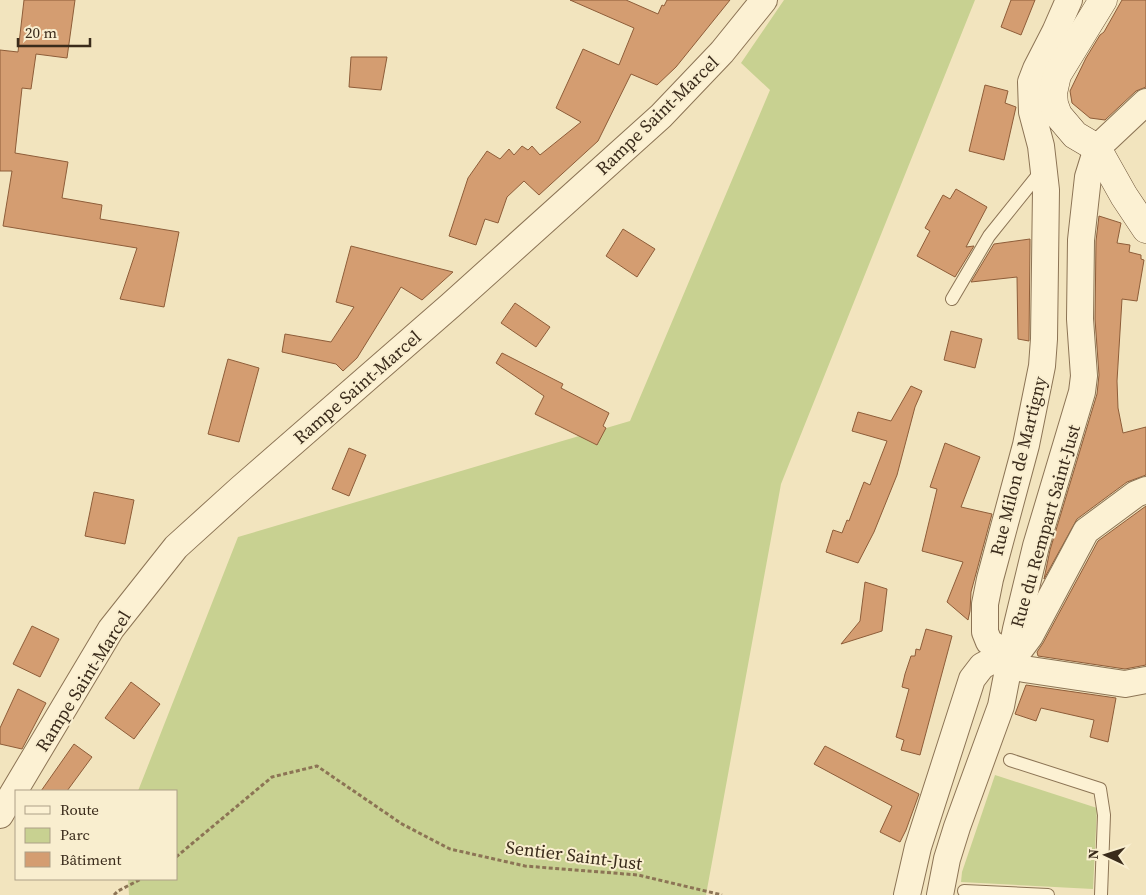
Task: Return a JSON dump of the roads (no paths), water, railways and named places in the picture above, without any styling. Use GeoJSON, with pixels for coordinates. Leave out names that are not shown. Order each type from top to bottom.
{"type":"FeatureCollection","features":[{"type":"Feature","properties":{"kind":"street","name":"Rampe Saint-Marcel"},"geometry":{"type":"LineString","coordinates":[[0,815],[111,629],[176,547],[451,305],[661,116],[722,52],[764,0]]}},
{"type":"Feature","properties":{"kind":"street","name":"Rue Milon de Martigny"},"geometry":{"type":"LineString","coordinates":[[1018,657],[989,642],[984,632],[984,619],[990,579],[1026,445],[1042,366],[1047,218],[1044,168],[1041,146],[1032,112],[1031,82],[1036,68],[1056,32],[1069,0]]}},
{"type":"Feature","properties":{"kind":"street"},"geometry":{"type":"LineString","coordinates":[[1102,0],[1062,64],[1054,85],[1054,104],[1064,124],[1075,134],[1097,148],[1124,196],[1146,229]]}},
{"type":"Feature","properties":{"kind":"street"},"geometry":{"type":"LineString","coordinates":[[1097,148],[1146,102]]}},
{"type":"Feature","properties":{"kind":"street","name":"Rue du Rempart Saint-Just"},"geometry":{"type":"LineString","coordinates":[[952,893],[947,859],[1018,657],[1036,546],[1082,392],[1084,376],[1080,319],[1082,240],[1088,177],[1097,148]]}},
{"type":"Feature","properties":{"kind":"street"},"geometry":{"type":"LineString","coordinates":[[1018,657],[1086,531],[1136,494],[1146,490]]}},
{"type":"Feature","properties":{"kind":"street"},"geometry":{"type":"LineString","coordinates":[[907,895],[918,847],[972,679],[982,666],[995,658],[1018,657],[1125,684],[1146,680]]}},
{"type":"Feature","properties":{"kind":"lane"},"geometry":{"type":"LineString","coordinates":[[952,299],[988,236],[1044,168]]}},
{"type":"Feature","properties":{"kind":"lane"},"geometry":{"type":"LineString","coordinates":[[1010,760],[1100,789],[1104,815],[1101,895]]}},
{"type":"Feature","properties":{"kind":"lane"},"geometry":{"type":"LineString","coordinates":[[952,893],[1048,895]]}}]}
